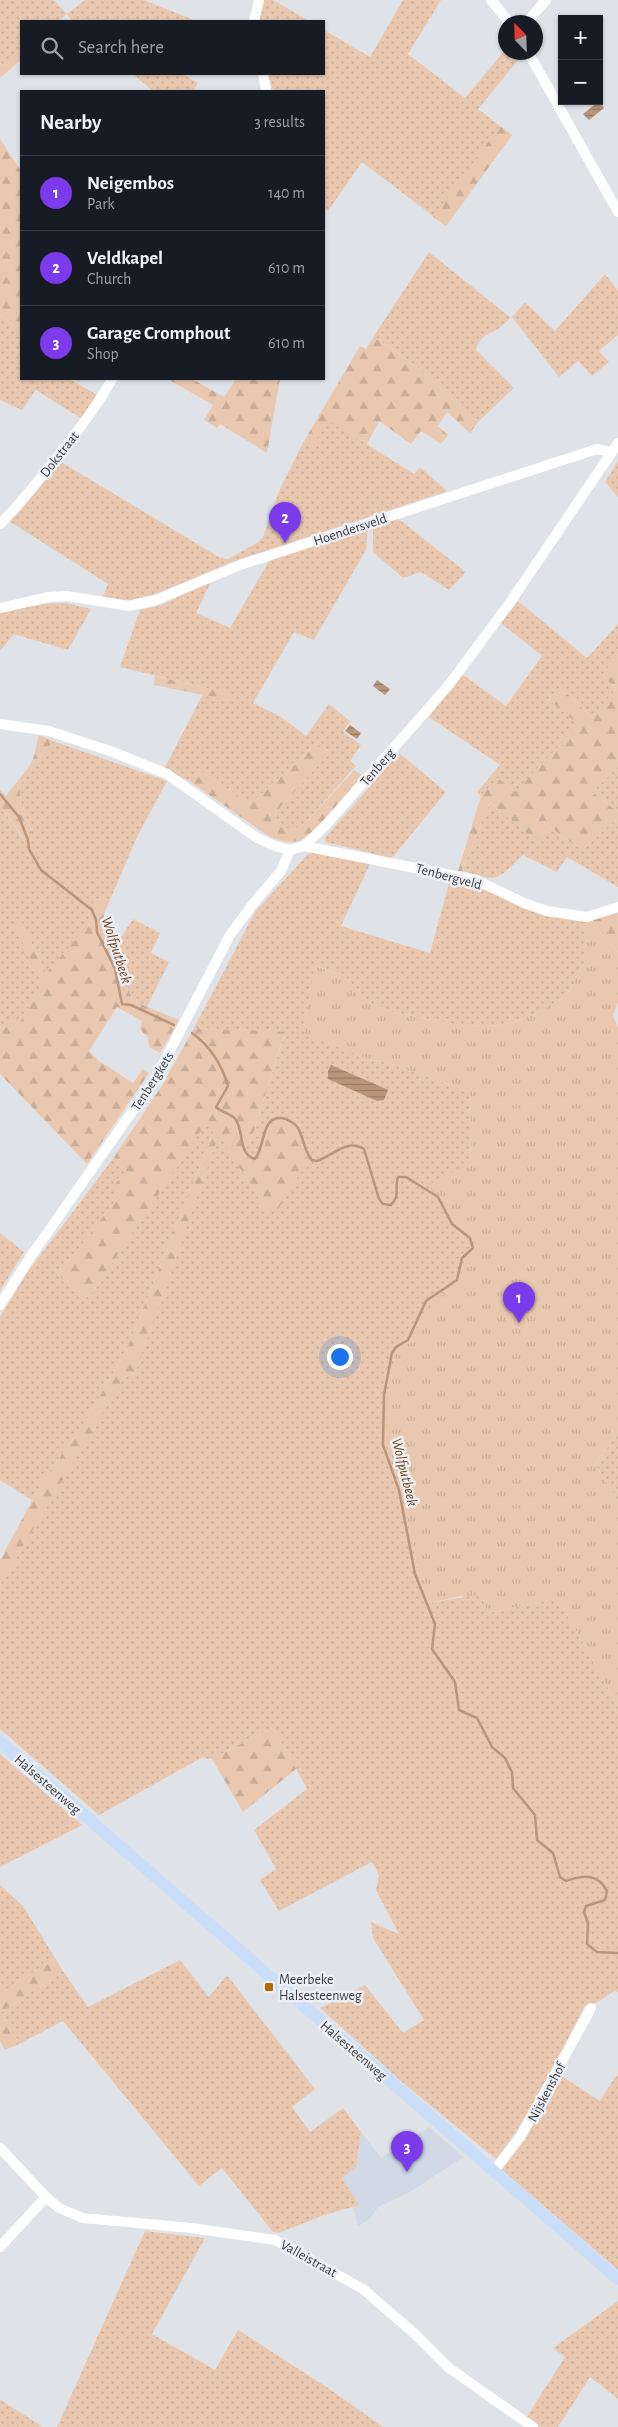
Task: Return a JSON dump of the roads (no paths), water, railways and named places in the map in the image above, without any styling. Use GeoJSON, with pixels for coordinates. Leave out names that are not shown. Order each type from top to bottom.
{"type":"FeatureCollection","features":[{"type":"Feature","properties":{"kind":"main road","name":"Halsesteenweg"},"geometry":{"type":"LineString","coordinates":[[0,1742],[618,2278]]}},
{"type":"Feature","properties":{"kind":"street"},"geometry":{"type":"LineString","coordinates":[[254,20],[259,0]]}},
{"type":"Feature","properties":{"kind":"street"},"geometry":{"type":"LineString","coordinates":[[491,0],[503,15]]}},
{"type":"Feature","properties":{"kind":"street"},"geometry":{"type":"LineString","coordinates":[[533,15],[546,0]]}},
{"type":"Feature","properties":{"kind":"street"},"geometry":{"type":"LineString","coordinates":[[532,60],[618,212]]}},
{"type":"Feature","properties":{"kind":"street"},"geometry":{"type":"LineString","coordinates":[[263,75],[266,90]]}},
{"type":"Feature","properties":{"kind":"street","name":"Dokstraat"},"geometry":{"type":"LineString","coordinates":[[0,524],[29,493],[73,437],[96,406],[111,380]]}},
{"type":"Feature","properties":{"kind":"street","name":"Tenberg"},"geometry":{"type":"LineString","coordinates":[[290,850],[304,846],[325,826],[448,686],[509,604],[618,443]]}},
{"type":"Feature","properties":{"kind":"street","name":"Hoendersveld"},"geometry":{"type":"LineString","coordinates":[[0,608],[49,597],[67,596],[129,606],[141,604],[156,600],[240,565],[597,449],[611,452]]}},
{"type":"Feature","properties":{"kind":"street"},"geometry":{"type":"LineString","coordinates":[[0,724],[49,731],[113,752],[167,774],[257,838],[290,850]]}},
{"type":"Feature","properties":{"kind":"street","name":"Tenbergveld"},"geometry":{"type":"LineString","coordinates":[[304,846],[476,880],[524,903],[547,911],[587,917],[618,906]]}},
{"type":"Feature","properties":{"kind":"street","name":"Tenbergkets"},"geometry":{"type":"LineString","coordinates":[[0,1306],[31,1256],[155,1079],[230,935],[281,871],[290,850]]}},
{"type":"Feature","properties":{"kind":"street","name":"Nijskenshof"},"geometry":{"type":"LineString","coordinates":[[494,2171],[521,2136],[591,2008]]}},
{"type":"Feature","properties":{"kind":"street","name":"Valleistraat"},"geometry":{"type":"LineString","coordinates":[[0,2148],[46,2197],[59,2208],[83,2218],[191,2228],[275,2240],[363,2289],[415,2334],[448,2368],[533,2427]]}},
{"type":"Feature","properties":{"kind":"street"},"geometry":{"type":"LineString","coordinates":[[0,2247],[46,2197]]}},
{"type":"Feature","properties":{"kind":"waterway","name":"Wolfputbeek"},"geometry":{"type":"LineString","coordinates":[[0,794],[19,817],[28,840],[29,849],[41,870],[92,910],[96,920],[97,932],[115,969],[122,1004],[131,1005],[174,1025]]}},
{"type":"Feature","properties":{"kind":"waterway","name":"Wolfputbeek"},"geometry":{"type":"LineString","coordinates":[[192,1033],[215,1056],[228,1086],[216,1107],[236,1120],[244,1148],[250,1156],[255,1159],[268,1125],[272,1120],[278,1118],[286,1119],[298,1128],[307,1153],[312,1160],[323,1159],[346,1147],[358,1146],[364,1149],[379,1199],[383,1204],[391,1205],[397,1195],[398,1177],[406,1177],[438,1197],[452,1224],[470,1238],[473,1248],[462,1258],[457,1280],[426,1301],[408,1340],[396,1347],[392,1353],[384,1395],[383,1445],[399,1490],[415,1574],[435,1624],[432,1649],[455,1682],[459,1710],[477,1718],[492,1747],[505,1758],[512,1772],[513,1788],[535,1815],[537,1840],[553,1853],[560,1877],[566,1881],[584,1877],[595,1878],[607,1891],[605,1900],[586,1906],[584,1912],[588,1923],[587,1944],[597,1952],[618,1953]]}},
{"type":"Feature","properties":{"kind":"place","name":"Veldkapel"},"geometry":{"type":"Point","coordinates":[285,543]}},
{"type":"Feature","properties":{"kind":"place","name":"Neigembos"},"geometry":{"type":"Point","coordinates":[519,1323]}},
{"type":"Feature","properties":{"kind":"place","name":"Meerbeke Halsesteenweg"},"geometry":{"type":"Point","coordinates":[269,1987]}},
{"type":"Feature","properties":{"kind":"place","name":"Garage Cromphout"},"geometry":{"type":"Point","coordinates":[407,2172]}}]}
